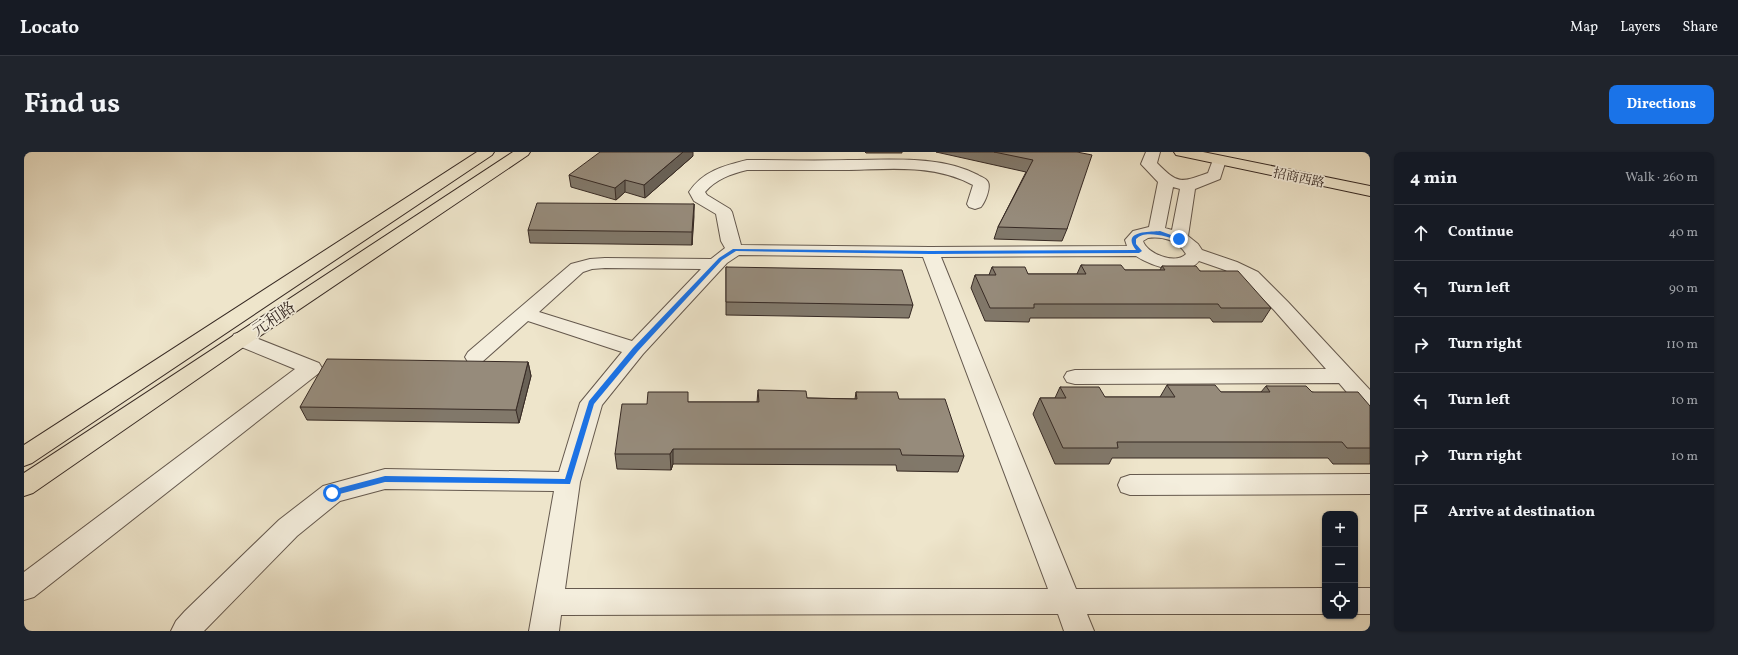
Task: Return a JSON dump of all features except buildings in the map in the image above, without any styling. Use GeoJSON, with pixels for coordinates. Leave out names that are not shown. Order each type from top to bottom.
{"type":"FeatureCollection","features":[{"type":"Feature","properties":{"kind":"main road","name":"元和路"},"geometry":{"type":"LineString","coordinates":[[24,457],[487,152]]}},
{"type":"Feature","properties":{"kind":"main road","name":"元和路"},"geometry":{"type":"LineString","coordinates":[[24,486],[241,339],[524,152]]}},
{"type":"Feature","properties":{"kind":"main road","name":"招商西路"},"geometry":{"type":"LineString","coordinates":[[1181,152],[1370,191]]}},
{"type":"Feature","properties":{"kind":"main road","name":"招商西路"},"geometry":{"type":"LineString","coordinates":[[1244,152],[1370,178]]}},
{"type":"Feature","properties":{"kind":"street"},"geometry":{"type":"LineString","coordinates":[[1153,152],[1149,164],[1166,181],[1188,186],[1215,176],[1219,160]]}},
{"type":"Feature","properties":{"kind":"street"},"geometry":{"type":"LineString","coordinates":[[734,250],[730,241],[724,212],[700,198],[697,192],[706,181],[728,170],[747,165],[911,165],[950,170],[971,176],[981,183],[981,188],[975,204]]}},
{"type":"Feature","properties":{"kind":"street"},"geometry":{"type":"LineString","coordinates":[[1156,233],[1166,181]]}},
{"type":"Feature","properties":{"kind":"street"},"geometry":{"type":"LineString","coordinates":[[1179,239],[1188,186]]}},
{"type":"Feature","properties":{"kind":"street"},"geometry":{"type":"LineString","coordinates":[[1195,254],[1193,259],[1188,262],[1169,263],[1150,258],[1139,251],[1134,244],[1134,239],[1142,234],[1156,233],[1179,239],[1188,244],[1193,249],[1195,254],[1232,266],[1251,276],[1281,306],[1370,404]]}},
{"type":"Feature","properties":{"kind":"street"},"geometry":{"type":"LineString","coordinates":[[544,631],[568,482],[591,403],[636,349],[716,264],[734,250],[930,252],[1139,251]]}},
{"type":"Feature","properties":{"kind":"street"},"geometry":{"type":"LineString","coordinates":[[930,252],[1079,631]]}},
{"type":"Feature","properties":{"kind":"street"},"geometry":{"type":"LineString","coordinates":[[475,357],[566,276],[577,268],[590,264],[716,264]]}},
{"type":"Feature","properties":{"kind":"street"},"geometry":{"type":"LineString","coordinates":[[525,314],[636,349]]}},
{"type":"Feature","properties":{"kind":"street"},"geometry":{"type":"LineString","coordinates":[[24,588],[311,368],[241,339]]}},
{"type":"Feature","properties":{"kind":"street"},"geometry":{"type":"LineString","coordinates":[[1075,377],[1344,376]]}},
{"type":"Feature","properties":{"kind":"street"},"geometry":{"type":"LineString","coordinates":[[186,631],[195,620],[288,528],[332,493],[385,479],[568,482]]}},
{"type":"Feature","properties":{"kind":"street"},"geometry":{"type":"LineString","coordinates":[[1130,485],[1370,484]]}},
{"type":"Feature","properties":{"kind":"street"},"geometry":{"type":"LineString","coordinates":[[549,602],[1322,601]]}},
{"type":"Feature","properties":{"kind":"street"},"geometry":{"type":"LineString","coordinates":[[1358,601],[1370,601]]}},
{"type":"Feature","properties":{"kind":"route"},"geometry":{"type":"LineString","coordinates":[[332,493],[385,479],[568,482],[591,403],[636,349],[721,259],[734,250],[930,252],[1139,251],[1136,249],[1134,239],[1142,234],[1150,232],[1160,233],[1179,239]]}}]}
